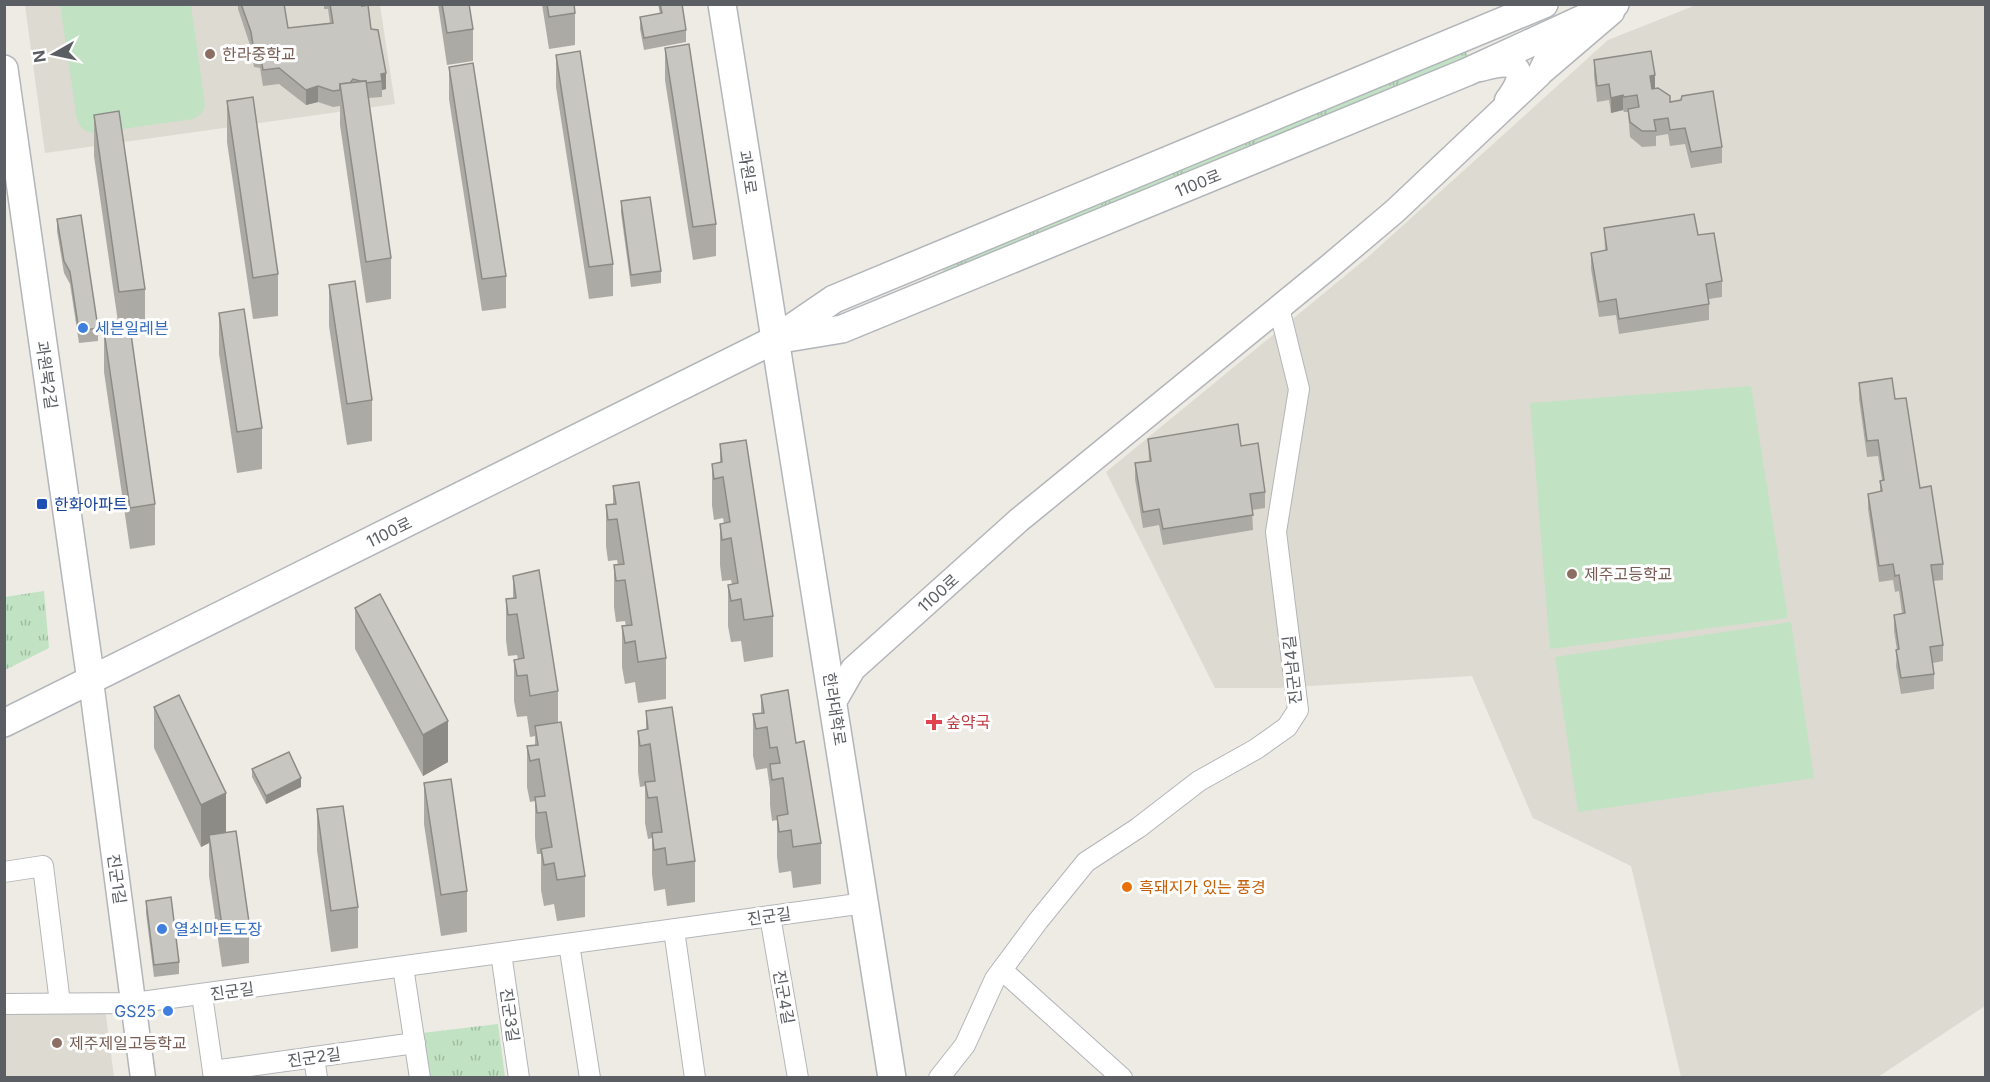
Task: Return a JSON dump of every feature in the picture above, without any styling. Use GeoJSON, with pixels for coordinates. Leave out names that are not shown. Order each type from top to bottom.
{"type":"FeatureCollection","features":[{"type":"Feature","properties":{"kind":"main road","name":"과원로"},"geometry":{"type":"LineString","coordinates":[[722,4],[774,340]]}},
{"type":"Feature","properties":{"kind":"main road","name":"1100로"},"geometry":{"type":"LineString","coordinates":[[774,340],[842,329],[1467,72],[1615,4]]}},
{"type":"Feature","properties":{"kind":"main road","name":"1100로"},"geometry":{"type":"LineString","coordinates":[[4,723],[774,340],[834,299],[1543,5]]}},
{"type":"Feature","properties":{"kind":"main road"},"geometry":{"type":"LineString","coordinates":[[1543,5],[1554,32]]}},
{"type":"Feature","properties":{"kind":"main road","name":"과원북2길"},"geometry":{"type":"LineString","coordinates":[[4,69],[9,128],[91,681]]}},
{"type":"Feature","properties":{"kind":"main road","name":"한라대학로"},"geometry":{"type":"LineString","coordinates":[[774,340],[834,702],[892,1077]]}},
{"type":"Feature","properties":{"kind":"street"},"geometry":{"type":"LineString","coordinates":[[1491,121],[1590,29],[1621,4]]}},
{"type":"Feature","properties":{"kind":"street"},"geometry":{"type":"LineString","coordinates":[[1539,75],[1550,52],[1554,32]]}},
{"type":"Feature","properties":{"kind":"street"},"geometry":{"type":"LineString","coordinates":[[1467,72],[1502,64],[1510,65],[1518,72],[1517,87],[1491,121]]}},
{"type":"Feature","properties":{"kind":"street","name":"1100로"},"geometry":{"type":"LineString","coordinates":[[834,702],[854,669],[1019,520],[1395,211],[1491,121]]}},
{"type":"Feature","properties":{"kind":"street","name":"진군남4길"},"geometry":{"type":"LineString","coordinates":[[939,1077],[965,1045],[995,979],[1086,862],[1138,828],[1199,781],[1257,749],[1287,727],[1298,710],[1276,532],[1299,389],[1279,308]]}},
{"type":"Feature","properties":{"kind":"street","name":"진군1길"},"geometry":{"type":"LineString","coordinates":[[91,681],[143,1077]]}},
{"type":"Feature","properties":{"kind":"street"},"geometry":{"type":"LineString","coordinates":[[4,872],[43,866],[60,1003]]}},
{"type":"Feature","properties":{"kind":"street","name":"진군길"},"geometry":{"type":"LineString","coordinates":[[4,1004],[134,1003],[865,903]]}},
{"type":"Feature","properties":{"kind":"street","name":"진군4길"},"geometry":{"type":"LineString","coordinates":[[770,916],[798,1077]]}},
{"type":"Feature","properties":{"kind":"street"},"geometry":{"type":"LineString","coordinates":[[674,930],[695,1077]]}},
{"type":"Feature","properties":{"kind":"street"},"geometry":{"type":"LineString","coordinates":[[569,944],[590,1077]]}},
{"type":"Feature","properties":{"kind":"street","name":"진군3길"},"geometry":{"type":"LineString","coordinates":[[501,953],[519,1077]]}},
{"type":"Feature","properties":{"kind":"street"},"geometry":{"type":"LineString","coordinates":[[403,967],[420,1077]]}},
{"type":"Feature","properties":{"kind":"street"},"geometry":{"type":"LineString","coordinates":[[1002,970],[1122,1077]]}},
{"type":"Feature","properties":{"kind":"street","name":"진군2길"},"geometry":{"type":"LineString","coordinates":[[202,995],[214,1074],[415,1043]]}},
{"type":"Feature","properties":{"kind":"street"},"geometry":{"type":"LineString","coordinates":[[314,1057],[317,1077]]}},
{"type":"Feature","properties":{"kind":"shaded area","name":"한라중학교"},"geometry":{"type":"Polygon","coordinates":[[[25,5],[380,5],[395,104],[45,153],[25,5]]]}},
{"type":"Feature","properties":{"kind":"shaded area","name":"제주고등학교"},"geometry":{"type":"Polygon","coordinates":[[[1696,5],[1985,5],[1985,1006],[1878,1077],[1681,1077],[1631,866],[1533,818],[1472,676],[1277,688],[1215,688],[1106,472],[1368,257],[1608,40],[1696,5]]]}},
{"type":"Feature","properties":{"kind":"shaded area","name":"제주제일고등학교"},"geometry":{"type":"Polygon","coordinates":[[[105,1008],[114,1077],[5,1077],[4,1009],[105,1008]]]}},
{"type":"Feature","properties":{"kind":"green space"},"geometry":{"type":"Polygon","coordinates":[[[60,5],[191,5],[205,105],[200,114],[193,119],[94,133],[84,130],[77,120],[60,5]]]}},
{"type":"Feature","properties":{"kind":"green space"},"geometry":{"type":"Polygon","coordinates":[[[1466,52],[1470,60],[945,275],[942,268],[1466,52]]]}},
{"type":"Feature","properties":{"kind":"green space"},"geometry":{"type":"Polygon","coordinates":[[[1751,386],[1788,618],[1550,649],[1530,403],[1751,386]]]}},
{"type":"Feature","properties":{"kind":"green space"},"geometry":{"type":"Polygon","coordinates":[[[44,591],[49,648],[5,670],[5,597],[44,591]]]}},
{"type":"Feature","properties":{"kind":"green space"},"geometry":{"type":"Polygon","coordinates":[[[1791,622],[1814,778],[1578,812],[1555,657],[1791,622]]]}},
{"type":"Feature","properties":{"kind":"green space"},"geometry":{"type":"Polygon","coordinates":[[[498,1024],[505,1077],[428,1077],[422,1033],[498,1024]]]}},
{"type":"Feature","properties":{"kind":"building"},"geometry":{"type":"Polygon","coordinates":[[[241,4],[284,4],[288,28],[333,23],[330,4],[368,5],[371,29],[378,30],[386,73],[381,74],[382,81],[366,83],[366,81],[353,79],[350,83],[340,84],[340,90],[333,91],[318,86],[306,90],[279,68],[263,70],[260,52],[254,51],[251,32],[241,4]]]}},
{"type":"Feature","properties":{"kind":"building"},"geometry":{"type":"Polygon","coordinates":[[[442,4],[469,4],[473,29],[447,33],[442,4]]]}},
{"type":"Feature","properties":{"kind":"building"},"geometry":{"type":"Polygon","coordinates":[[[547,4],[574,4],[575,13],[549,17],[547,4]]]}},
{"type":"Feature","properties":{"kind":"building"},"geometry":{"type":"Polygon","coordinates":[[[660,4],[682,4],[686,30],[644,38],[640,17],[662,13],[660,4]]]}},
{"type":"Feature","properties":{"kind":"building"},"geometry":{"type":"Polygon","coordinates":[[[689,44],[716,224],[693,227],[665,48],[689,44]]]}},
{"type":"Feature","properties":{"kind":"building"},"geometry":{"type":"Polygon","coordinates":[[[580,51],[613,264],[589,267],[556,55],[580,51]]]}},
{"type":"Feature","properties":{"kind":"building"},"geometry":{"type":"Polygon","coordinates":[[[1651,51],[1655,75],[1650,76],[1652,89],[1658,88],[1670,96],[1670,102],[1681,100],[1682,96],[1713,91],[1722,147],[1691,152],[1685,128],[1670,130],[1668,118],[1654,120],[1656,131],[1642,131],[1630,122],[1628,109],[1639,107],[1637,95],[1611,98],[1609,84],[1597,86],[1594,60],[1651,51]]]}},
{"type":"Feature","properties":{"kind":"building"},"geometry":{"type":"Polygon","coordinates":[[[473,63],[506,276],[482,279],[449,67],[473,63]]]}},
{"type":"Feature","properties":{"kind":"building"},"geometry":{"type":"Polygon","coordinates":[[[366,81],[391,258],[366,262],[340,84],[366,81]]]}},
{"type":"Feature","properties":{"kind":"building"},"geometry":{"type":"Polygon","coordinates":[[[253,97],[278,274],[253,278],[227,101],[253,97]]]}},
{"type":"Feature","properties":{"kind":"building"},"geometry":{"type":"Polygon","coordinates":[[[119,111],[145,289],[119,292],[94,115],[119,111]]]}},
{"type":"Feature","properties":{"kind":"building"},"geometry":{"type":"Polygon","coordinates":[[[650,197],[661,271],[631,275],[621,201],[650,197]]]}},
{"type":"Feature","properties":{"kind":"building"},"geometry":{"type":"Polygon","coordinates":[[[1694,214],[1698,235],[1714,233],[1722,281],[1706,284],[1709,304],[1619,319],[1616,299],[1599,302],[1591,253],[1607,250],[1604,228],[1694,214]]]}},
{"type":"Feature","properties":{"kind":"building"},"geometry":{"type":"Polygon","coordinates":[[[81,215],[98,328],[79,331],[70,272],[64,261],[57,219],[81,215]]]}},
{"type":"Feature","properties":{"kind":"building"},"geometry":{"type":"Polygon","coordinates":[[[355,281],[372,400],[347,404],[329,285],[355,281]]]}},
{"type":"Feature","properties":{"kind":"building"},"geometry":{"type":"Polygon","coordinates":[[[244,309],[262,428],[237,432],[219,313],[244,309]]]}},
{"type":"Feature","properties":{"kind":"building"},"geometry":{"type":"Polygon","coordinates":[[[130,327],[155,504],[130,508],[104,331],[130,327]]]}},
{"type":"Feature","properties":{"kind":"building"},"geometry":{"type":"Polygon","coordinates":[[[1892,378],[1895,399],[1906,398],[1920,488],[1931,486],[1943,564],[1931,565],[1943,645],[1930,647],[1934,674],[1901,678],[1896,650],[1899,649],[1894,615],[1905,613],[1899,575],[1895,576],[1893,564],[1879,566],[1868,494],[1882,491],[1880,481],[1884,480],[1878,440],[1867,441],[1859,383],[1892,378]]]}},
{"type":"Feature","properties":{"kind":"building"},"geometry":{"type":"Polygon","coordinates":[[[1238,424],[1241,446],[1258,443],[1265,492],[1250,494],[1253,515],[1163,529],[1159,509],[1143,512],[1135,463],[1151,461],[1148,439],[1238,424]]]}},
{"type":"Feature","properties":{"kind":"building"},"geometry":{"type":"Polygon","coordinates":[[[746,440],[773,616],[744,620],[741,599],[731,601],[728,585],[738,583],[731,538],[722,540],[720,524],[730,522],[723,477],[714,479],[712,464],[722,462],[720,444],[746,440]]]}},
{"type":"Feature","properties":{"kind":"building"},"geometry":{"type":"Polygon","coordinates":[[[639,482],[666,658],[638,662],[635,641],[625,643],[622,626],[632,625],[625,580],[616,581],[614,565],[624,564],[617,519],[608,520],[606,505],[616,504],[613,486],[639,482]]]}},
{"type":"Feature","properties":{"kind":"building"},"geometry":{"type":"Polygon","coordinates":[[[539,570],[558,691],[530,696],[527,675],[517,676],[514,660],[524,658],[517,614],[508,615],[506,599],[516,598],[513,576],[539,570]]]}},
{"type":"Feature","properties":{"kind":"building"},"geometry":{"type":"Polygon","coordinates":[[[380,594],[448,721],[423,735],[355,608],[380,594]]]}},
{"type":"Feature","properties":{"kind":"building"},"geometry":{"type":"Polygon","coordinates":[[[788,690],[796,743],[804,741],[821,843],[793,847],[791,830],[779,832],[777,816],[788,814],[783,778],[772,780],[770,764],[780,763],[777,747],[770,748],[767,727],[756,729],[753,714],[764,713],[761,695],[788,690]]]}},
{"type":"Feature","properties":{"kind":"building"},"geometry":{"type":"Polygon","coordinates":[[[179,695],[226,793],[201,805],[154,707],[179,695]]]}},
{"type":"Feature","properties":{"kind":"building"},"geometry":{"type":"Polygon","coordinates":[[[672,707],[695,861],[667,865],[665,848],[654,850],[652,833],[662,832],[657,797],[648,798],[645,782],[655,781],[650,744],[640,746],[638,731],[648,729],[646,711],[672,707]]]}},
{"type":"Feature","properties":{"kind":"building"},"geometry":{"type":"Polygon","coordinates":[[[561,722],[585,876],[557,880],[554,863],[544,865],[541,849],[552,847],[546,812],[537,813],[535,797],[545,796],[539,759],[530,761],[527,746],[538,745],[535,726],[561,722]]]}},
{"type":"Feature","properties":{"kind":"building"},"geometry":{"type":"Polygon","coordinates":[[[289,752],[301,778],[266,796],[252,769],[289,752]]]}},
{"type":"Feature","properties":{"kind":"building"},"geometry":{"type":"Polygon","coordinates":[[[451,779],[467,891],[441,895],[424,783],[451,779]]]}},
{"type":"Feature","properties":{"kind":"building"},"geometry":{"type":"Polygon","coordinates":[[[343,806],[358,907],[331,911],[317,809],[343,806]]]}},
{"type":"Feature","properties":{"kind":"building"},"geometry":{"type":"Polygon","coordinates":[[[236,831],[249,922],[222,926],[209,835],[236,831]]]}},
{"type":"Feature","properties":{"kind":"building"},"geometry":{"type":"Polygon","coordinates":[[[171,897],[179,962],[154,965],[146,901],[171,897]]]}},
{"type":"Feature","properties":{"kind":"place","name":"한라중학교"},"geometry":{"type":"Point","coordinates":[210,54]}},
{"type":"Feature","properties":{"kind":"place","name":"세븐일레븐"},"geometry":{"type":"Point","coordinates":[83,328]}},
{"type":"Feature","properties":{"kind":"place","name":"한화아파트"},"geometry":{"type":"Point","coordinates":[42,504]}},
{"type":"Feature","properties":{"kind":"place","name":"제주고등학교"},"geometry":{"type":"Point","coordinates":[1572,574]}},
{"type":"Feature","properties":{"kind":"place","name":"숲약국"},"geometry":{"type":"Point","coordinates":[934,722]}},
{"type":"Feature","properties":{"kind":"place","name":"흑돼지가 있는 풍경"},"geometry":{"type":"Point","coordinates":[1127,887]}},
{"type":"Feature","properties":{"kind":"place","name":"열쇠마트도장"},"geometry":{"type":"Point","coordinates":[162,929]}},
{"type":"Feature","properties":{"kind":"place","name":"GS25"},"geometry":{"type":"Point","coordinates":[168,1011]}},
{"type":"Feature","properties":{"kind":"place","name":"제주제일고등학교"},"geometry":{"type":"Point","coordinates":[57,1043]}}]}
